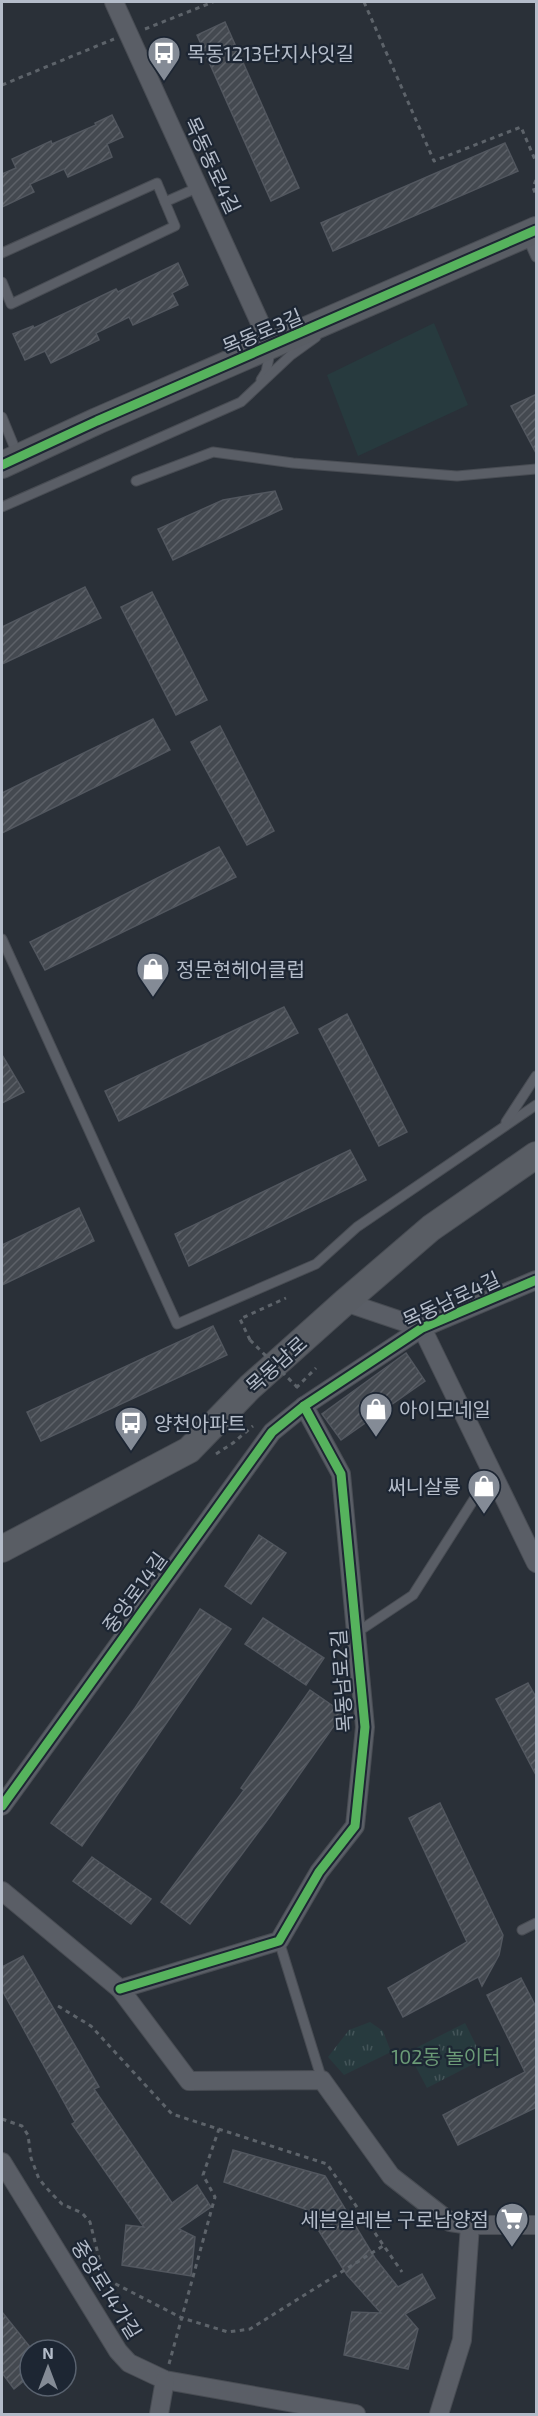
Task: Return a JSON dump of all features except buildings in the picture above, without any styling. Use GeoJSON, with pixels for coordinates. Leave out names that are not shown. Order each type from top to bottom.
{"type":"FeatureCollection","features":[{"type":"Feature","properties":{"kind":"main road","name":"목동로3길"},"geometry":{"type":"LineString","coordinates":[[10,461],[97,421],[352,312],[533,241]]}},
{"type":"Feature","properties":{"kind":"main road","name":"목동남로"},"geometry":{"type":"LineString","coordinates":[[2,1549],[189,1450],[250,1387],[431,1228],[537,1155]]}},
{"type":"Feature","properties":{"kind":"street","name":"목동동로4길"},"geometry":{"type":"LineString","coordinates":[[114,2],[271,347]]}},
{"type":"Feature","properties":{"kind":"street","name":"목동남로4길"},"geometry":{"type":"LineString","coordinates":[[304,1406],[422,1328],[537,1280]]}},
{"type":"Feature","properties":{"kind":"street"},"geometry":{"type":"LineString","coordinates":[[345,1302],[422,1328]]}},
{"type":"Feature","properties":{"kind":"street","name":"목동남로4길"},"geometry":{"type":"LineString","coordinates":[[422,1328],[537,1563]]}},
{"type":"Feature","properties":{"kind":"street","name":"목동남로2길"},"geometry":{"type":"LineString","coordinates":[[279,1941],[318,1872],[355,1826],[365,1727],[341,1474],[304,1406]]}},
{"type":"Feature","properties":{"kind":"street","name":"중앙로14길"},"geometry":{"type":"LineString","coordinates":[[2,1806],[272,1432],[304,1406]]}},
{"type":"Feature","properties":{"kind":"street"},"geometry":{"type":"LineString","coordinates":[[2,1892],[120,1989],[189,2081],[322,2080],[391,2176],[450,2222],[470,2225],[537,2224]]}},
{"type":"Feature","properties":{"kind":"street"},"geometry":{"type":"LineString","coordinates":[[120,1989],[279,1941]]}},
{"type":"Feature","properties":{"kind":"street","name":"중앙로14가길"},"geometry":{"type":"LineString","coordinates":[[2,2162],[118,2351],[129,2363],[165,2380],[356,2415]]}},
{"type":"Feature","properties":{"kind":"street"},"geometry":{"type":"LineString","coordinates":[[439,2415],[462,2340],[470,2225]]}},
{"type":"Feature","properties":{"kind":"street"},"geometry":{"type":"LineString","coordinates":[[159,2415],[165,2380]]}},
{"type":"Feature","properties":{"kind":"lane"},"geometry":{"type":"LineString","coordinates":[[2,253],[157,183],[175,226],[11,304],[2,282]]}},
{"type":"Feature","properties":{"kind":"lane"},"geometry":{"type":"LineString","coordinates":[[165,202],[199,187]]}},
{"type":"Feature","properties":{"kind":"lane"},"geometry":{"type":"LineString","coordinates":[[2,507],[241,402],[291,355],[352,312]]}},
{"type":"Feature","properties":{"kind":"lane"},"geometry":{"type":"LineString","coordinates":[[241,402],[263,378],[270,359],[271,347]]}},
{"type":"Feature","properties":{"kind":"lane"},"geometry":{"type":"LineString","coordinates":[[2,417],[10,461]]}},
{"type":"Feature","properties":{"kind":"lane"},"geometry":{"type":"LineString","coordinates":[[136,481],[213,452],[293,463],[457,476],[537,470]]}},
{"type":"Feature","properties":{"kind":"lane"},"geometry":{"type":"LineString","coordinates":[[2,939],[4,953],[177,1324],[316,1264],[357,1227],[537,1105]]}},
{"type":"Feature","properties":{"kind":"lane"},"geometry":{"type":"LineString","coordinates":[[504,1126],[537,1076]]}},
{"type":"Feature","properties":{"kind":"lane","name":"목동남로2길"},"geometry":{"type":"LineString","coordinates":[[356,1633],[413,1595],[492,1471]]}},
{"type":"Feature","properties":{"kind":"lane"},"geometry":{"type":"LineString","coordinates":[[522,1930],[537,1923]]}},
{"type":"Feature","properties":{"kind":"lane"},"geometry":{"type":"LineString","coordinates":[[279,1941],[322,2080]]}},
{"type":"Feature","properties":{"kind":"path"},"geometry":{"type":"LineString","coordinates":[[2,85],[118,37],[129,36],[213,2]]}},
{"type":"Feature","properties":{"kind":"path"},"geometry":{"type":"LineString","coordinates":[[364,2],[435,161],[521,128],[537,162]]}},
{"type":"Feature","properties":{"kind":"path"},"geometry":{"type":"LineString","coordinates":[[537,180],[533,187],[537,196]]}},
{"type":"Feature","properties":{"kind":"path"},"geometry":{"type":"LineString","coordinates":[[286,1298],[240,1319],[250,1340],[297,1387],[316,1368]]}},
{"type":"Feature","properties":{"kind":"path"},"geometry":{"type":"LineString","coordinates":[[58,2006],[91,2026],[172,2114],[327,2164],[402,2272]]}},
{"type":"Feature","properties":{"kind":"path"},"geometry":{"type":"LineString","coordinates":[[2,2119],[22,2126],[28,2135],[31,2158],[39,2179],[62,2204],[82,2212],[90,2222],[104,2278],[182,2318],[228,2332],[250,2329],[383,2246]]}},
{"type":"Feature","properties":{"kind":"path"},"geometry":{"type":"LineString","coordinates":[[165,2380],[215,2197],[203,2175],[219,2129]]}},
{"type":"Feature","properties":{"kind":"green space"},"geometry":{"type":"Polygon","coordinates":[[[434,323],[468,405],[358,456],[327,375],[434,323]]]}},
{"type":"Feature","properties":{"kind":"green space"},"geometry":{"type":"Polygon","coordinates":[[[370,2022],[383,2031],[391,2052],[344,2075],[328,2057],[349,2030],[370,2022]]]}},
{"type":"Feature","properties":{"kind":"green space","name":"102동 놀이터"},"geometry":{"type":"Polygon","coordinates":[[[465,2023],[483,2059],[427,2088],[408,2052],[465,2023]]]}},
{"type":"Feature","properties":{"kind":"cycle path"},"geometry":{"type":"LineString","coordinates":[[2,465],[97,421],[536,230]]}},
{"type":"Feature","properties":{"kind":"cycle path"},"geometry":{"type":"LineString","coordinates":[[2,1806],[272,1432],[304,1406],[422,1328],[536,1280]]}},
{"type":"Feature","properties":{"kind":"cycle path"},"geometry":{"type":"LineString","coordinates":[[120,1989],[279,1941],[319,1872],[355,1826],[365,1727],[341,1474],[304,1406]]}},
{"type":"Feature","properties":{"kind":"place","name":"목동1213단지사잇길"},"geometry":{"type":"Point","coordinates":[164,82]}},
{"type":"Feature","properties":{"kind":"place","name":"정문현헤어클럽"},"geometry":{"type":"Point","coordinates":[153,998]}},
{"type":"Feature","properties":{"kind":"place","name":"아이모네일"},"geometry":{"type":"Point","coordinates":[376,1438]}},
{"type":"Feature","properties":{"kind":"place","name":"양천아파트"},"geometry":{"type":"Point","coordinates":[131,1452]}},
{"type":"Feature","properties":{"kind":"place","name":"써니살롱"},"geometry":{"type":"Point","coordinates":[484,1515]}},
{"type":"Feature","properties":{"kind":"place","name":"세븐일레븐 구로남양점"},"geometry":{"type":"Point","coordinates":[512,2248]}}]}
